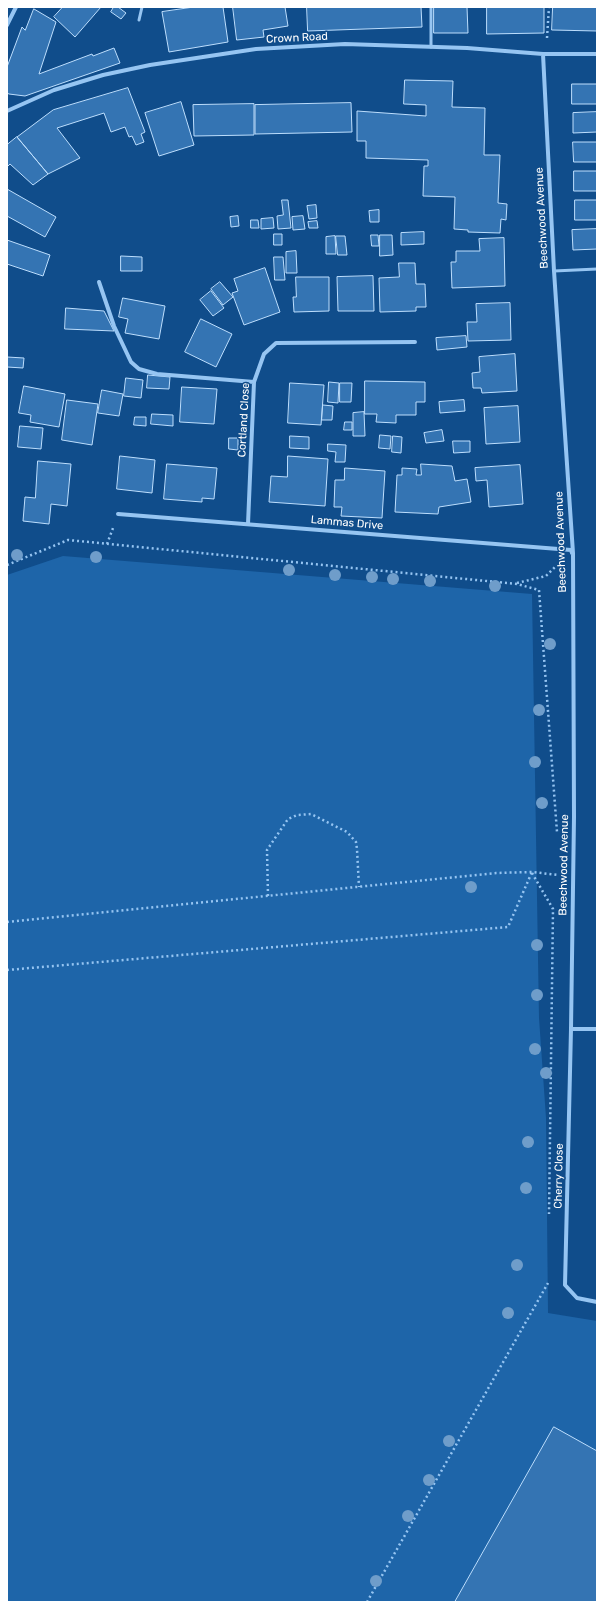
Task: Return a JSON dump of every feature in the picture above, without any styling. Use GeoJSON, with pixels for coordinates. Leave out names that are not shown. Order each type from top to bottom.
{"type":"FeatureCollection","features":[{"type":"Feature","properties":{"kind":"street"},"geometry":{"type":"LineString","coordinates":[[7,25],[16,7]]}},
{"type":"Feature","properties":{"kind":"street","name":"Crown Road"},"geometry":{"type":"LineString","coordinates":[[7,111],[54,90],[103,75],[150,65],[256,49],[345,44],[467,48],[543,54],[597,54]]}},
{"type":"Feature","properties":{"kind":"street","name":"Beechwood Avenue"},"geometry":{"type":"LineString","coordinates":[[543,54],[554,271],[572,552],[574,817],[571,1029]]}},
{"type":"Feature","properties":{"kind":"street"},"geometry":{"type":"LineString","coordinates":[[99,282],[114,326],[131,362],[139,369],[156,374],[254,382]]}},
{"type":"Feature","properties":{"kind":"street","name":"Cortland Close"},"geometry":{"type":"LineString","coordinates":[[248,524],[254,382],[264,354],[276,342],[415,342]]}},
{"type":"Feature","properties":{"kind":"street","name":"Lammas Drive"},"geometry":{"type":"LineString","coordinates":[[118,514],[572,552]]}},
{"type":"Feature","properties":{"kind":"street"},"geometry":{"type":"LineString","coordinates":[[571,1029],[597,1029]]}},
{"type":"Feature","properties":{"kind":"street","name":"Cherry Close"},"geometry":{"type":"LineString","coordinates":[[571,1029],[565,1285],[577,1298],[597,1302]]}},
{"type":"Feature","properties":{"kind":"lane"},"geometry":{"type":"LineString","coordinates":[[139,20],[142,7]]}},
{"type":"Feature","properties":{"kind":"lane"},"geometry":{"type":"LineString","coordinates":[[431,7],[431,47]]}},
{"type":"Feature","properties":{"kind":"lane"},"geometry":{"type":"LineString","coordinates":[[554,271],[597,270]]}},
{"type":"Feature","properties":{"kind":"path"},"geometry":{"type":"LineString","coordinates":[[543,54],[547,39],[549,7]]}},
{"type":"Feature","properties":{"kind":"path"},"geometry":{"type":"LineString","coordinates":[[7,565],[68,540],[517,584],[539,590],[557,835]]}},
{"type":"Feature","properties":{"kind":"path"},"geometry":{"type":"LineString","coordinates":[[517,584],[546,576],[572,552]]}},
{"type":"Feature","properties":{"kind":"path"},"geometry":{"type":"LineString","coordinates":[[268,896],[267,850],[270,843],[288,819],[297,815],[311,814],[347,832],[356,842],[359,887]]}},
{"type":"Feature","properties":{"kind":"path"},"geometry":{"type":"LineString","coordinates":[[7,922],[496,873],[532,872],[560,875]]}},
{"type":"Feature","properties":{"kind":"path"},"geometry":{"type":"LineString","coordinates":[[7,970],[508,927],[532,872]]}},
{"type":"Feature","properties":{"kind":"path"},"geometry":{"type":"LineString","coordinates":[[532,872],[553,909],[549,1215]]}},
{"type":"Feature","properties":{"kind":"path"},"geometry":{"type":"LineString","coordinates":[[367,1602],[548,1285],[548,1277]]}},
{"type":"Feature","properties":{"kind":"shaded area"},"geometry":{"type":"Polygon","coordinates":[[[63,556],[532,594],[539,1018],[546,1118],[548,1313],[597,1321],[597,1602],[7,1602],[7,575],[63,556]]]}},
{"type":"Feature","properties":{"kind":"building"},"geometry":{"type":"Polygon","coordinates":[[[63,7],[101,7],[75,37],[54,17],[63,7]]]}},
{"type":"Feature","properties":{"kind":"building"},"geometry":{"type":"Polygon","coordinates":[[[114,7],[118,7],[126,13],[121,19],[111,12],[114,7]]]}},
{"type":"Feature","properties":{"kind":"building"},"geometry":{"type":"Polygon","coordinates":[[[194,7],[223,7],[228,42],[169,52],[162,12],[194,7]]]}},
{"type":"Feature","properties":{"kind":"building"},"geometry":{"type":"Polygon","coordinates":[[[233,7],[285,7],[288,26],[263,30],[264,37],[237,40],[233,7]]]}},
{"type":"Feature","properties":{"kind":"building"},"geometry":{"type":"Polygon","coordinates":[[[307,7],[421,7],[422,27],[308,31],[307,7]]]}},
{"type":"Feature","properties":{"kind":"building"},"geometry":{"type":"Polygon","coordinates":[[[434,7],[467,7],[468,33],[434,33],[434,7]]]}},
{"type":"Feature","properties":{"kind":"building"},"geometry":{"type":"Polygon","coordinates":[[[487,7],[544,7],[544,33],[487,34],[487,7]]]}},
{"type":"Feature","properties":{"kind":"building"},"geometry":{"type":"Polygon","coordinates":[[[553,7],[597,7],[597,31],[552,30],[553,7]]]}},
{"type":"Feature","properties":{"kind":"building"},"geometry":{"type":"Polygon","coordinates":[[[34,9],[56,22],[39,74],[92,54],[93,56],[114,48],[120,63],[25,96],[7,93],[7,67],[22,27],[25,30],[34,9]]]}},
{"type":"Feature","properties":{"kind":"building"},"geometry":{"type":"Polygon","coordinates":[[[405,80],[453,81],[452,107],[485,108],[484,155],[500,155],[498,203],[507,204],[506,220],[501,219],[500,233],[468,232],[468,230],[454,229],[455,197],[423,196],[424,166],[428,166],[428,160],[366,158],[366,141],[357,141],[357,111],[426,116],[426,105],[404,104],[405,80]]]}},
{"type":"Feature","properties":{"kind":"building"},"geometry":{"type":"Polygon","coordinates":[[[572,84],[597,84],[597,104],[572,104],[572,84]]]}},
{"type":"Feature","properties":{"kind":"building"},"geometry":{"type":"Polygon","coordinates":[[[128,88],[145,132],[141,134],[144,142],[136,145],[132,136],[129,137],[125,127],[111,132],[104,113],[57,128],[80,158],[48,174],[17,137],[53,110],[128,88]]]}},
{"type":"Feature","properties":{"kind":"building"},"geometry":{"type":"Polygon","coordinates":[[[181,102],[194,145],[159,156],[145,113],[181,102]]]}},
{"type":"Feature","properties":{"kind":"building"},"geometry":{"type":"Polygon","coordinates":[[[351,103],[352,132],[255,134],[255,105],[351,103]]]}},
{"type":"Feature","properties":{"kind":"building"},"geometry":{"type":"Polygon","coordinates":[[[254,104],[254,135],[194,136],[193,105],[254,104]]]}},
{"type":"Feature","properties":{"kind":"building"},"geometry":{"type":"Polygon","coordinates":[[[597,112],[597,132],[573,133],[573,113],[597,112]]]}},
{"type":"Feature","properties":{"kind":"building"},"geometry":{"type":"Polygon","coordinates":[[[17,137],[48,174],[33,185],[10,164],[7,167],[7,145],[17,137]]]}},
{"type":"Feature","properties":{"kind":"building"},"geometry":{"type":"Polygon","coordinates":[[[573,142],[597,142],[597,162],[574,162],[573,142]]]}},
{"type":"Feature","properties":{"kind":"building"},"geometry":{"type":"Polygon","coordinates":[[[574,171],[597,171],[597,191],[574,191],[574,171]]]}},
{"type":"Feature","properties":{"kind":"building"},"geometry":{"type":"Polygon","coordinates":[[[7,189],[56,217],[45,237],[7,216],[7,189]]]}},
{"type":"Feature","properties":{"kind":"building"},"geometry":{"type":"Polygon","coordinates":[[[282,200],[288,200],[291,228],[278,229],[277,216],[283,215],[282,200]]]}},
{"type":"Feature","properties":{"kind":"building"},"geometry":{"type":"Polygon","coordinates":[[[575,200],[597,200],[597,220],[575,220],[575,200]]]}},
{"type":"Feature","properties":{"kind":"building"},"geometry":{"type":"Polygon","coordinates":[[[316,205],[317,218],[309,219],[307,206],[316,205]]]}},
{"type":"Feature","properties":{"kind":"building"},"geometry":{"type":"Polygon","coordinates":[[[379,210],[379,222],[370,222],[369,211],[379,210]]]}},
{"type":"Feature","properties":{"kind":"building"},"geometry":{"type":"Polygon","coordinates":[[[238,216],[239,226],[231,227],[230,217],[238,216]]]}},
{"type":"Feature","properties":{"kind":"building"},"geometry":{"type":"Polygon","coordinates":[[[303,216],[305,229],[293,230],[292,217],[303,216]]]}},
{"type":"Feature","properties":{"kind":"building"},"geometry":{"type":"Polygon","coordinates":[[[273,218],[274,228],[261,229],[261,219],[273,218]]]}},
{"type":"Feature","properties":{"kind":"building"},"geometry":{"type":"Polygon","coordinates":[[[251,220],[258,220],[259,228],[251,228],[251,220]]]}},
{"type":"Feature","properties":{"kind":"building"},"geometry":{"type":"Polygon","coordinates":[[[317,221],[318,228],[309,228],[308,222],[317,221]]]}},
{"type":"Feature","properties":{"kind":"building"},"geometry":{"type":"Polygon","coordinates":[[[597,229],[597,249],[573,250],[572,230],[597,229]]]}},
{"type":"Feature","properties":{"kind":"building"},"geometry":{"type":"Polygon","coordinates":[[[424,232],[424,244],[401,245],[401,233],[424,232]]]}},
{"type":"Feature","properties":{"kind":"building"},"geometry":{"type":"Polygon","coordinates":[[[274,234],[282,234],[282,245],[274,245],[274,234]]]}},
{"type":"Feature","properties":{"kind":"building"},"geometry":{"type":"Polygon","coordinates":[[[371,235],[378,235],[379,246],[372,246],[371,235]]]}},
{"type":"Feature","properties":{"kind":"building"},"geometry":{"type":"Polygon","coordinates":[[[380,235],[392,235],[393,255],[380,256],[380,235]]]}},
{"type":"Feature","properties":{"kind":"building"},"geometry":{"type":"Polygon","coordinates":[[[335,236],[336,254],[326,254],[326,237],[335,236]]]}},
{"type":"Feature","properties":{"kind":"building"},"geometry":{"type":"Polygon","coordinates":[[[336,236],[345,236],[347,255],[338,255],[336,236]]]}},
{"type":"Feature","properties":{"kind":"building"},"geometry":{"type":"Polygon","coordinates":[[[504,238],[505,286],[452,288],[451,262],[456,262],[456,251],[480,251],[479,239],[504,238]]]}},
{"type":"Feature","properties":{"kind":"building"},"geometry":{"type":"Polygon","coordinates":[[[7,240],[50,255],[43,276],[7,264],[7,240]]]}},
{"type":"Feature","properties":{"kind":"building"},"geometry":{"type":"Polygon","coordinates":[[[296,251],[297,273],[286,273],[286,252],[296,251]]]}},
{"type":"Feature","properties":{"kind":"building"},"geometry":{"type":"Polygon","coordinates":[[[121,256],[142,257],[142,271],[121,271],[121,256]]]}},
{"type":"Feature","properties":{"kind":"building"},"geometry":{"type":"Polygon","coordinates":[[[274,257],[283,257],[285,280],[275,280],[274,257]]]}},
{"type":"Feature","properties":{"kind":"building"},"geometry":{"type":"Polygon","coordinates":[[[399,263],[415,263],[416,284],[425,284],[426,307],[416,307],[416,311],[380,312],[379,278],[399,277],[399,263]]]}},
{"type":"Feature","properties":{"kind":"building"},"geometry":{"type":"Polygon","coordinates":[[[265,268],[280,312],[244,325],[232,293],[238,291],[234,279],[265,268]]]}},
{"type":"Feature","properties":{"kind":"building"},"geometry":{"type":"Polygon","coordinates":[[[373,276],[374,311],[338,311],[337,277],[373,276]]]}},
{"type":"Feature","properties":{"kind":"building"},"geometry":{"type":"Polygon","coordinates":[[[296,277],[329,277],[329,311],[294,312],[293,297],[296,297],[296,277]]]}},
{"type":"Feature","properties":{"kind":"building"},"geometry":{"type":"Polygon","coordinates":[[[220,282],[233,297],[223,305],[211,289],[220,282]]]}},
{"type":"Feature","properties":{"kind":"building"},"geometry":{"type":"Polygon","coordinates":[[[211,291],[224,308],[213,316],[200,300],[211,291]]]}},
{"type":"Feature","properties":{"kind":"building"},"geometry":{"type":"Polygon","coordinates":[[[123,298],[165,306],[159,339],[125,333],[128,319],[119,317],[123,298]]]}},
{"type":"Feature","properties":{"kind":"building"},"geometry":{"type":"Polygon","coordinates":[[[510,303],[511,340],[468,341],[467,322],[477,322],[476,304],[510,303]]]}},
{"type":"Feature","properties":{"kind":"building"},"geometry":{"type":"Polygon","coordinates":[[[66,308],[104,311],[114,331],[65,329],[66,308]]]}},
{"type":"Feature","properties":{"kind":"building"},"geometry":{"type":"Polygon","coordinates":[[[201,319],[232,334],[216,367],[185,352],[201,319]]]}},
{"type":"Feature","properties":{"kind":"building"},"geometry":{"type":"Polygon","coordinates":[[[466,336],[467,347],[437,350],[436,338],[466,336]]]}},
{"type":"Feature","properties":{"kind":"building"},"geometry":{"type":"Polygon","coordinates":[[[515,354],[517,391],[482,393],[481,388],[473,388],[472,373],[480,372],[479,357],[515,354]]]}},
{"type":"Feature","properties":{"kind":"building"},"geometry":{"type":"Polygon","coordinates":[[[7,357],[24,358],[23,368],[7,367],[7,357]]]}},
{"type":"Feature","properties":{"kind":"building"},"geometry":{"type":"Polygon","coordinates":[[[148,375],[170,377],[169,389],[147,388],[148,375]]]}},
{"type":"Feature","properties":{"kind":"building"},"geometry":{"type":"Polygon","coordinates":[[[126,378],[143,380],[141,398],[124,396],[126,378]]]}},
{"type":"Feature","properties":{"kind":"building"},"geometry":{"type":"Polygon","coordinates":[[[365,381],[425,382],[425,402],[416,402],[416,415],[396,415],[396,423],[376,422],[377,414],[365,414],[365,381]]]}},
{"type":"Feature","properties":{"kind":"building"},"geometry":{"type":"Polygon","coordinates":[[[329,382],[339,383],[338,403],[328,402],[329,382]]]}},
{"type":"Feature","properties":{"kind":"building"},"geometry":{"type":"Polygon","coordinates":[[[290,383],[324,385],[321,425],[288,423],[290,383]]]}},
{"type":"Feature","properties":{"kind":"building"},"geometry":{"type":"Polygon","coordinates":[[[340,383],[352,383],[351,402],[340,402],[340,383]]]}},
{"type":"Feature","properties":{"kind":"building"},"geometry":{"type":"Polygon","coordinates":[[[24,386],[65,394],[59,427],[30,422],[31,415],[19,413],[24,386]]]}},
{"type":"Feature","properties":{"kind":"building"},"geometry":{"type":"Polygon","coordinates":[[[182,387],[217,389],[214,424],[180,422],[182,387]]]}},
{"type":"Feature","properties":{"kind":"building"},"geometry":{"type":"Polygon","coordinates":[[[102,390],[123,394],[119,416],[98,413],[102,390]]]}},
{"type":"Feature","properties":{"kind":"building"},"geometry":{"type":"Polygon","coordinates":[[[67,400],[98,404],[92,445],[62,440],[67,400]]]}},
{"type":"Feature","properties":{"kind":"building"},"geometry":{"type":"Polygon","coordinates":[[[464,400],[465,411],[440,413],[439,402],[464,400]]]}},
{"type":"Feature","properties":{"kind":"building"},"geometry":{"type":"Polygon","coordinates":[[[323,405],[333,406],[332,420],[322,420],[323,405]]]}},
{"type":"Feature","properties":{"kind":"building"},"geometry":{"type":"Polygon","coordinates":[[[518,406],[520,442],[486,444],[484,408],[518,406]]]}},
{"type":"Feature","properties":{"kind":"building"},"geometry":{"type":"Polygon","coordinates":[[[364,412],[365,436],[353,436],[353,413],[364,412]]]}},
{"type":"Feature","properties":{"kind":"building"},"geometry":{"type":"Polygon","coordinates":[[[152,414],[173,415],[173,426],[151,424],[152,414]]]}},
{"type":"Feature","properties":{"kind":"building"},"geometry":{"type":"Polygon","coordinates":[[[135,417],[146,417],[146,426],[134,425],[135,417]]]}},
{"type":"Feature","properties":{"kind":"building"},"geometry":{"type":"Polygon","coordinates":[[[345,422],[352,422],[352,430],[344,430],[345,422]]]}},
{"type":"Feature","properties":{"kind":"building"},"geometry":{"type":"Polygon","coordinates":[[[20,426],[43,428],[41,449],[18,447],[20,426]]]}},
{"type":"Feature","properties":{"kind":"building"},"geometry":{"type":"Polygon","coordinates":[[[442,430],[444,441],[426,443],[424,433],[442,430]]]}},
{"type":"Feature","properties":{"kind":"building"},"geometry":{"type":"Polygon","coordinates":[[[380,435],[391,436],[390,449],[379,448],[380,435]]]}},
{"type":"Feature","properties":{"kind":"building"},"geometry":{"type":"Polygon","coordinates":[[[290,436],[309,437],[309,449],[290,448],[290,436]]]}},
{"type":"Feature","properties":{"kind":"building"},"geometry":{"type":"Polygon","coordinates":[[[393,436],[402,437],[401,453],[392,452],[393,436]]]}},
{"type":"Feature","properties":{"kind":"building"},"geometry":{"type":"Polygon","coordinates":[[[229,438],[238,438],[238,450],[229,449],[229,438]]]}},
{"type":"Feature","properties":{"kind":"building"},"geometry":{"type":"Polygon","coordinates":[[[453,441],[470,441],[470,452],[454,453],[453,441]]]}},
{"type":"Feature","properties":{"kind":"building"},"geometry":{"type":"Polygon","coordinates":[[[328,444],[346,445],[345,462],[335,462],[336,452],[328,451],[328,444]]]}},
{"type":"Feature","properties":{"kind":"building"},"geometry":{"type":"Polygon","coordinates":[[[120,456],[155,460],[152,493],[117,489],[120,456]]]}},
{"type":"Feature","properties":{"kind":"building"},"geometry":{"type":"Polygon","coordinates":[[[288,456],[328,459],[325,506],[269,502],[271,476],[287,477],[288,456]]]}},
{"type":"Feature","properties":{"kind":"building"},"geometry":{"type":"Polygon","coordinates":[[[38,461],[71,464],[67,506],[51,504],[49,524],[23,521],[25,497],[35,498],[38,461]]]}},
{"type":"Feature","properties":{"kind":"building"},"geometry":{"type":"Polygon","coordinates":[[[167,464],[217,468],[214,499],[202,498],[202,502],[164,499],[167,464]]]}},
{"type":"Feature","properties":{"kind":"building"},"geometry":{"type":"Polygon","coordinates":[[[421,464],[452,466],[455,481],[467,479],[471,502],[439,507],[438,514],[395,512],[397,475],[402,475],[402,468],[417,469],[416,475],[421,475],[421,464]]]}},
{"type":"Feature","properties":{"kind":"building"},"geometry":{"type":"Polygon","coordinates":[[[520,465],[523,504],[489,507],[487,480],[476,481],[475,468],[520,465]]]}},
{"type":"Feature","properties":{"kind":"building"},"geometry":{"type":"Polygon","coordinates":[[[345,468],[385,471],[382,518],[341,516],[342,507],[334,507],[335,480],[344,480],[345,468]]]}},
{"type":"Feature","properties":{"kind":"building"},"geometry":{"type":"Polygon","coordinates":[[[554,1427],[597,1451],[597,1602],[455,1602],[554,1427]]]}}]}
